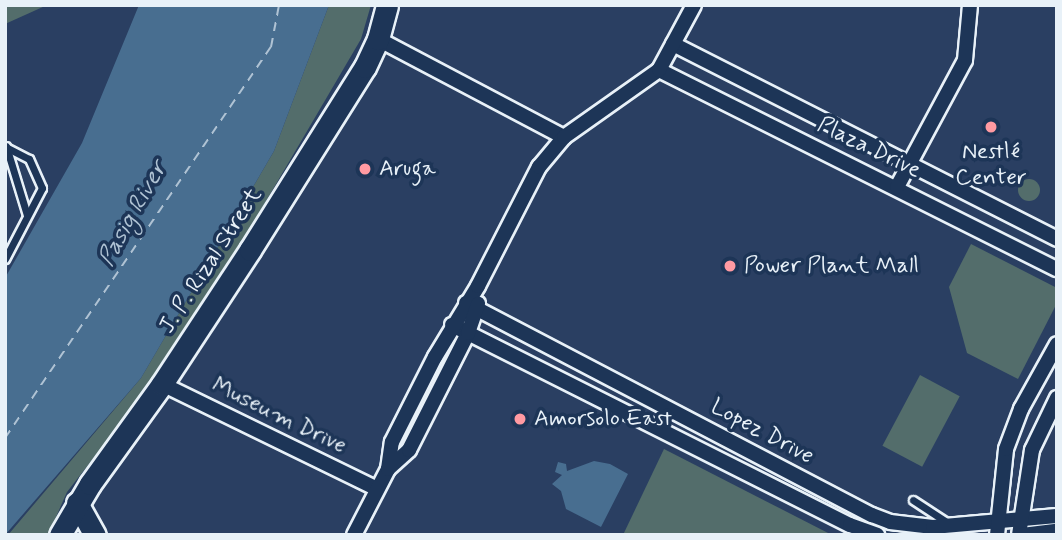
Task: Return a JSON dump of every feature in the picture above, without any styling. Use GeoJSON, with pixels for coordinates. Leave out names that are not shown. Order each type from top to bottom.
{"type":"FeatureCollection","features":[{"type":"Feature","properties":{"kind":"main road","name":"J. P. Rizal Street"},"geometry":{"type":"LineString","coordinates":[[60,535],[77,503],[162,384],[265,227],[365,67],[379,39],[387,5]]}},
{"type":"Feature","properties":{"kind":"main road"},"geometry":{"type":"LineString","coordinates":[[77,503],[94,535]]}},
{"type":"Feature","properties":{"kind":"street"},"geometry":{"type":"LineString","coordinates":[[354,535],[388,469],[409,450],[468,333],[478,286],[539,167],[564,137],[659,70],[694,5]]}},
{"type":"Feature","properties":{"kind":"street"},"geometry":{"type":"LineString","coordinates":[[897,187],[965,60],[970,5]]}},
{"type":"Feature","properties":{"kind":"street"},"geometry":{"type":"LineString","coordinates":[[379,39],[564,137]]}},
{"type":"Feature","properties":{"kind":"street","name":"Plaza Drive"},"geometry":{"type":"LineString","coordinates":[[673,44],[1057,239]]}},
{"type":"Feature","properties":{"kind":"street","name":"Plaza Drive"},"geometry":{"type":"LineString","coordinates":[[659,70],[1057,269]]}},
{"type":"Feature","properties":{"kind":"street"},"geometry":{"type":"LineString","coordinates":[[388,469],[392,442],[452,325],[472,307]]}},
{"type":"Feature","properties":{"kind":"street","name":"Lopez Drive"},"geometry":{"type":"LineString","coordinates":[[472,307],[872,515],[911,525],[1057,531]]}},
{"type":"Feature","properties":{"kind":"street","name":"Lopez Drive"},"geometry":{"type":"LineString","coordinates":[[452,325],[850,525],[877,535]]}},
{"type":"Feature","properties":{"kind":"street"},"geometry":{"type":"LineString","coordinates":[[997,529],[1006,449],[1021,410],[1057,344]]}},
{"type":"Feature","properties":{"kind":"street","name":"Museum Drive"},"geometry":{"type":"LineString","coordinates":[[162,384],[377,489]]}},
{"type":"Feature","properties":{"kind":"street"},"geometry":{"type":"LineString","coordinates":[[1020,530],[1032,450],[1057,398]]}},
{"type":"Feature","properties":{"kind":"street","name":"Lopez Drive"},"geometry":{"type":"LineString","coordinates":[[1020,530],[1057,516]]}},
{"type":"Feature","properties":{"kind":"lane"},"geometry":{"type":"LineString","coordinates":[[6,146],[27,215]]}},
{"type":"Feature","properties":{"kind":"lane"},"geometry":{"type":"LineString","coordinates":[[5,259],[41,188],[33,164],[6,146]]}},
{"type":"Feature","properties":{"kind":"lane"},"geometry":{"type":"LineString","coordinates":[[21,192],[36,196]]}},
{"type":"Feature","properties":{"kind":"lane"},"geometry":{"type":"LineString","coordinates":[[913,500],[951,526]]}},
{"type":"Feature","properties":{"kind":"green space"},"geometry":{"type":"Polygon","coordinates":[[[5,5],[44,5],[45,6],[5,24],[5,5]]]}},
{"type":"Feature","properties":{"kind":"green space"},"geometry":{"type":"Polygon","coordinates":[[[329,5],[371,5],[361,39],[218,283],[156,378],[67,492],[48,535],[8,535],[141,378],[274,151],[329,5]]]}},
{"type":"Feature","properties":{"kind":"green space"},"geometry":{"type":"Polygon","coordinates":[[[1025,179],[1033,179],[1040,186],[1040,194],[1033,201],[1025,201],[1018,194],[1018,186],[1025,179]]]}},
{"type":"Feature","properties":{"kind":"green space"},"geometry":{"type":"Polygon","coordinates":[[[971,244],[1057,288],[1057,303],[1018,379],[967,353],[949,287],[971,244]]]}},
{"type":"Feature","properties":{"kind":"green space"},"geometry":{"type":"Polygon","coordinates":[[[920,375],[960,396],[922,467],[882,446],[920,375]]]}},
{"type":"Feature","properties":{"kind":"green space"},"geometry":{"type":"Polygon","coordinates":[[[664,449],[832,535],[623,535],[664,449]]]}},
{"type":"Feature","properties":{"kind":"water","name":"Pasig River"},"geometry":{"type":"Polygon","coordinates":[[[139,5],[329,5],[274,151],[141,378],[5,535],[5,278],[82,143],[139,5]]]}},
{"type":"Feature","properties":{"kind":"water"},"geometry":{"type":"Polygon","coordinates":[[[594,461],[610,464],[628,474],[601,527],[566,509],[561,491],[552,484],[562,475],[555,472],[558,462],[566,464],[567,471],[594,461]]]}},
{"type":"Feature","properties":{"kind":"ferry route"},"geometry":{"type":"LineString","coordinates":[[5,438],[271,47],[279,5]]}},
{"type":"Feature","properties":{"kind":"place","name":"Nestlé Center"},"geometry":{"type":"Point","coordinates":[991,127]}},
{"type":"Feature","properties":{"kind":"place","name":"Aruga"},"geometry":{"type":"Point","coordinates":[365,169]}},
{"type":"Feature","properties":{"kind":"place","name":"Power Plant Mall"},"geometry":{"type":"Point","coordinates":[730,266]}},
{"type":"Feature","properties":{"kind":"place","name":"Amorsolo East"},"geometry":{"type":"Point","coordinates":[520,419]}}]}
